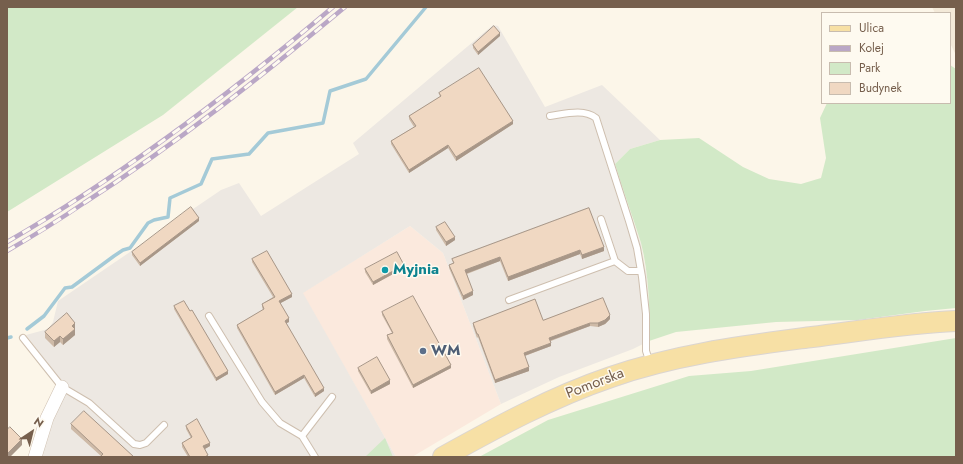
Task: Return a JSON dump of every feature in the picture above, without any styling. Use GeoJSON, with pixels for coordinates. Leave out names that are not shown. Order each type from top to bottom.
{"type":"FeatureCollection","features":[{"type":"Feature","properties":{"kind":"main road"},"geometry":{"type":"LineString","coordinates":[[920,323],[956,314]]}},
{"type":"Feature","properties":{"kind":"main road"},"geometry":{"type":"LineString","coordinates":[[920,323],[956,321]]}},
{"type":"Feature","properties":{"kind":"main road","name":"Pomorska"},"geometry":{"type":"LineString","coordinates":[[443,457],[514,419],[558,398],[605,379],[650,365],[719,349],[920,323]]}},
{"type":"Feature","properties":{"kind":"street"},"geometry":{"type":"LineString","coordinates":[[35,457],[47,418],[62,387]]}},
{"type":"Feature","properties":{"kind":"lane"},"geometry":{"type":"LineString","coordinates":[[550,116],[583,112],[596,118],[629,221],[641,271],[646,314],[646,351],[650,365]]}},
{"type":"Feature","properties":{"kind":"lane"},"geometry":{"type":"LineString","coordinates":[[601,219],[616,261],[628,271],[641,271]]}},
{"type":"Feature","properties":{"kind":"lane"},"geometry":{"type":"LineString","coordinates":[[509,300],[616,261]]}},
{"type":"Feature","properties":{"kind":"lane"},"geometry":{"type":"LineString","coordinates":[[209,316],[266,407],[280,423],[302,436],[315,457]]}},
{"type":"Feature","properties":{"kind":"lane"},"geometry":{"type":"LineString","coordinates":[[23,338],[62,387],[89,403],[134,444],[140,445],[146,442],[164,425]]}},
{"type":"Feature","properties":{"kind":"lane"},"geometry":{"type":"LineString","coordinates":[[302,436],[332,397]]}},
{"type":"Feature","properties":{"kind":"shaded area"},"geometry":{"type":"Polygon","coordinates":[[[932,7],[956,7],[956,55],[951,45],[951,12],[934,12],[932,7]]]}},
{"type":"Feature","properties":{"kind":"shaded area"},"geometry":{"type":"Polygon","coordinates":[[[493,25],[498,26],[545,107],[602,85],[660,140],[630,149],[615,164],[641,244],[647,277],[650,316],[649,341],[633,349],[559,377],[501,404],[443,253],[410,226],[303,293],[396,457],[38,457],[65,386],[26,335],[48,329],[53,322],[58,301],[221,190],[239,183],[261,216],[359,154],[353,143],[493,25]]]}},
{"type":"Feature","properties":{"kind":"shaded area"},"geometry":{"type":"Polygon","coordinates":[[[410,226],[443,253],[501,404],[412,457],[396,457],[302,293],[410,226]]]}},
{"type":"Feature","properties":{"kind":"green space"},"geometry":{"type":"Polygon","coordinates":[[[7,7],[298,7],[163,115],[7,212],[7,7]]]}},
{"type":"Feature","properties":{"kind":"green space"},"geometry":{"type":"Polygon","coordinates":[[[951,66],[956,69],[956,308],[858,320],[776,322],[676,332],[649,341],[648,292],[644,255],[615,164],[630,149],[660,140],[699,138],[743,167],[769,179],[801,184],[821,178],[826,158],[820,118],[827,104],[951,104],[951,66]]]}},
{"type":"Feature","properties":{"kind":"green space"},"geometry":{"type":"Polygon","coordinates":[[[956,338],[956,457],[479,457],[548,420],[689,376],[751,371],[956,338]]]}},
{"type":"Feature","properties":{"kind":"green space"},"geometry":{"type":"Polygon","coordinates":[[[385,438],[393,457],[365,457],[385,438]]]}},
{"type":"Feature","properties":{"kind":"building"},"geometry":{"type":"Polygon","coordinates":[[[494,26],[500,33],[478,52],[473,45],[494,26]]]}},
{"type":"Feature","properties":{"kind":"building"},"geometry":{"type":"Polygon","coordinates":[[[479,68],[513,121],[456,157],[448,145],[409,170],[391,141],[416,126],[409,116],[441,96],[439,93],[479,68]]]}},
{"type":"Feature","properties":{"kind":"building"},"geometry":{"type":"Polygon","coordinates":[[[191,207],[199,218],[140,263],[132,252],[191,207]]]}},
{"type":"Feature","properties":{"kind":"building"},"geometry":{"type":"Polygon","coordinates":[[[589,208],[604,247],[582,255],[580,250],[508,277],[500,257],[465,270],[473,291],[463,296],[449,265],[454,263],[452,259],[589,208]]]}},
{"type":"Feature","properties":{"kind":"building"},"geometry":{"type":"Polygon","coordinates":[[[445,222],[455,237],[446,242],[436,227],[445,222]]]}},
{"type":"Feature","properties":{"kind":"building"},"geometry":{"type":"Polygon","coordinates":[[[267,251],[292,294],[279,301],[289,318],[285,321],[324,388],[315,394],[304,375],[275,392],[237,325],[264,309],[262,304],[275,297],[252,259],[267,251]]]}},
{"type":"Feature","properties":{"kind":"building","name":"Myjnia"},"geometry":{"type":"Polygon","coordinates":[[[397,252],[404,265],[373,282],[365,269],[397,252]]]}},
{"type":"Feature","properties":{"kind":"building"},"geometry":{"type":"Polygon","coordinates":[[[413,296],[451,365],[413,385],[387,335],[393,333],[382,312],[413,296]]]}},
{"type":"Feature","properties":{"kind":"building"},"geometry":{"type":"Polygon","coordinates":[[[603,298],[610,315],[605,320],[598,323],[590,323],[549,338],[551,343],[524,353],[529,367],[495,380],[473,323],[535,299],[543,320],[603,298]]]}},
{"type":"Feature","properties":{"kind":"building"},"geometry":{"type":"Polygon","coordinates":[[[184,301],[190,311],[192,310],[228,371],[216,378],[174,306],[184,301]]]}},
{"type":"Feature","properties":{"kind":"building"},"geometry":{"type":"Polygon","coordinates":[[[67,313],[75,323],[72,326],[75,329],[63,339],[60,336],[54,341],[45,332],[67,313]]]}},
{"type":"Feature","properties":{"kind":"building"},"geometry":{"type":"Polygon","coordinates":[[[377,357],[390,380],[371,391],[358,368],[377,357]]]}},
{"type":"Feature","properties":{"kind":"building"},"geometry":{"type":"Polygon","coordinates":[[[84,411],[134,457],[100,457],[103,454],[71,424],[84,411]]]}},
{"type":"Feature","properties":{"kind":"building"},"geometry":{"type":"Polygon","coordinates":[[[197,419],[210,443],[203,446],[208,455],[205,457],[190,457],[182,443],[192,437],[186,426],[197,419]]]}},
{"type":"Feature","properties":{"kind":"building"},"geometry":{"type":"Polygon","coordinates":[[[10,427],[22,439],[7,454],[7,430],[10,427]]]}},
{"type":"Feature","properties":{"kind":"waterway"},"geometry":{"type":"LineString","coordinates":[[27,329],[44,316],[65,288],[72,287],[114,256],[123,250],[130,248],[148,223],[168,217],[170,198],[201,184],[212,159],[249,154],[268,133],[323,123],[330,91],[366,79],[426,7]]}},
{"type":"Feature","properties":{"kind":"waterway"},"geometry":{"type":"LineString","coordinates":[[7,338],[11,337]]}},
{"type":"Feature","properties":{"kind":"railway"},"geometry":{"type":"LineString","coordinates":[[7,242],[93,189],[175,132],[255,71],[333,7]]}},
{"type":"Feature","properties":{"kind":"railway"},"geometry":{"type":"LineString","coordinates":[[7,251],[46,228],[118,181],[185,134],[282,59],[345,7]]}},
{"type":"Feature","properties":{"kind":"place","name":"Myjnia"},"geometry":{"type":"Point","coordinates":[385,270]}},
{"type":"Feature","properties":{"kind":"place","name":"WM"},"geometry":{"type":"Point","coordinates":[423,351]}}]}
